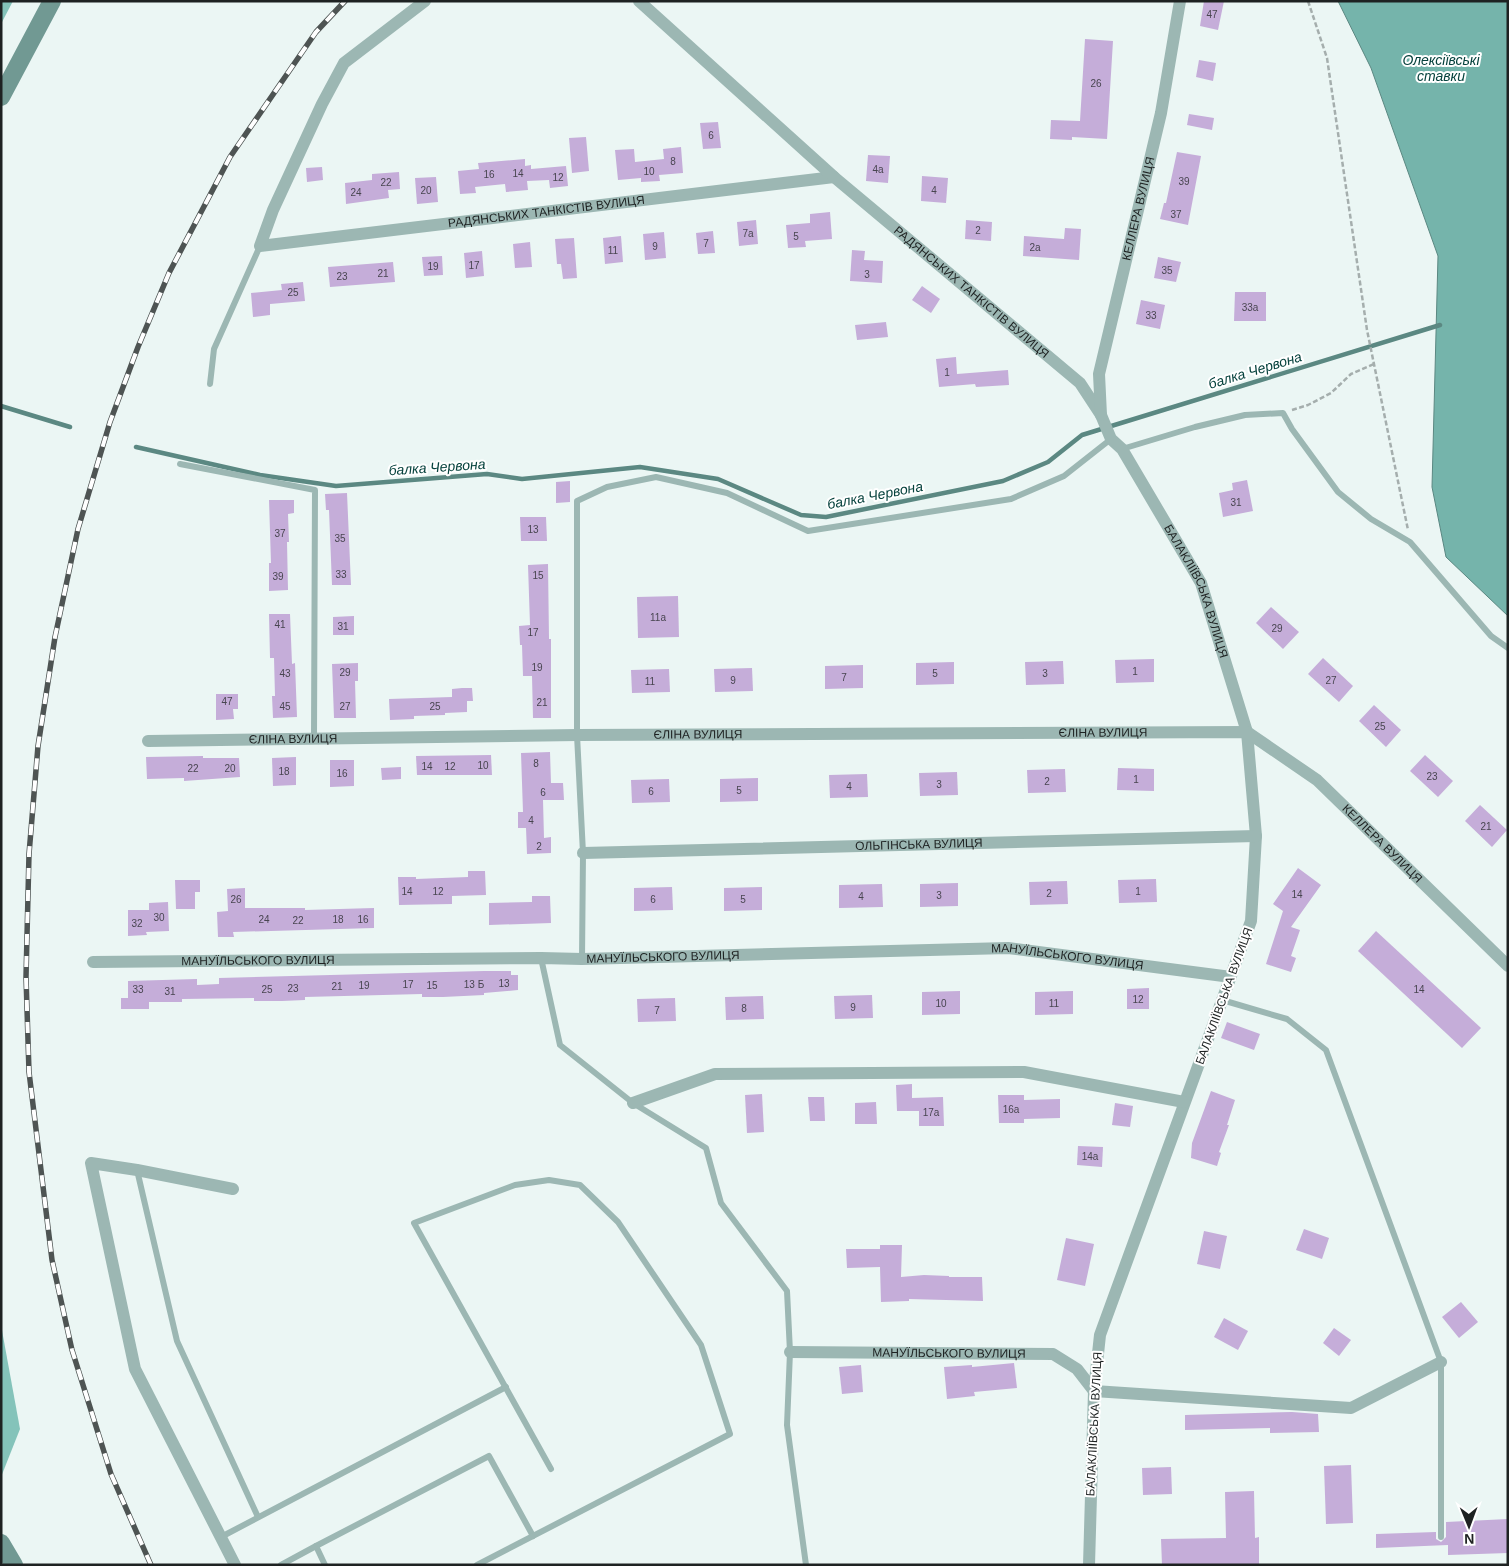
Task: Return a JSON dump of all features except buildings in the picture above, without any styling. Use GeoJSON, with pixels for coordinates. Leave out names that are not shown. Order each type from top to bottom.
{"type":"FeatureCollection","features":[{"type":"Feature","properties":{"kind":"main road"},"geometry":{"type":"LineString","coordinates":[[1,97],[52,1]]}},
{"type":"Feature","properties":{"kind":"main road"},"geometry":{"type":"LineString","coordinates":[[1,1543],[14,1565]]}},
{"type":"Feature","properties":{"kind":"street"},"geometry":{"type":"LineString","coordinates":[[260,246],[277,202],[322,104],[344,63],[425,1]]}},
{"type":"Feature","properties":{"kind":"street","name":"РАДЯНСЬКИХ ТАНКІСТІВ ВУЛИЦЯ"},"geometry":{"type":"LineString","coordinates":[[638,1],[834,178],[1080,383],[1101,415]]}},
{"type":"Feature","properties":{"kind":"street","name":"КЕЛЛЕРА ВУЛИЦЯ"},"geometry":{"type":"LineString","coordinates":[[1101,415],[1099,374],[1161,113],[1180,1]]}},
{"type":"Feature","properties":{"kind":"street","name":"РАДЯНСЬКИХ ТАНКІСТІВ ВУЛИЦЯ"},"geometry":{"type":"LineString","coordinates":[[260,246],[834,178]]}},
{"type":"Feature","properties":{"kind":"street","name":"БАЛАКЛІЇВСЬКА ВУЛИЦЯ"},"geometry":{"type":"LineString","coordinates":[[1085,1564],[1094,1390],[1100,1335],[1251,921],[1256,836],[1247,732],[1201,583],[1122,449],[1111,439],[1101,415]]}},
{"type":"Feature","properties":{"kind":"street","name":"КЕЛЛЕРА ВУЛИЦЯ"},"geometry":{"type":"LineString","coordinates":[[1247,732],[1317,780],[1508,966]]}},
{"type":"Feature","properties":{"kind":"street","name":"ЄЛІНА ВУЛИЦЯ"},"geometry":{"type":"LineString","coordinates":[[148,741],[577,735],[1247,732]]}},
{"type":"Feature","properties":{"kind":"street","name":"ОЛЬГІНСЬКА ВУЛИЦЯ"},"geometry":{"type":"LineString","coordinates":[[582,853],[1256,836]]}},
{"type":"Feature","properties":{"kind":"street","name":"МАНУЇЛЬСЬКОГО ВУЛИЦЯ"},"geometry":{"type":"LineString","coordinates":[[93,962],[582,959],[1008,948],[1230,977]]}},
{"type":"Feature","properties":{"kind":"street"},"geometry":{"type":"LineString","coordinates":[[634,1103],[714,1074],[1004,1072],[1024,1072],[1184,1102]]}},
{"type":"Feature","properties":{"kind":"street"},"geometry":{"type":"LineString","coordinates":[[233,1189],[91,1163],[135,1369],[235,1565]]}},
{"type":"Feature","properties":{"kind":"street","name":"МАНУЇЛЬСЬКОГО ВУЛИЦЯ"},"geometry":{"type":"LineString","coordinates":[[790,1352],[1053,1354],[1077,1369],[1094,1390]]}},
{"type":"Feature","properties":{"kind":"street"},"geometry":{"type":"LineString","coordinates":[[1094,1390],[1351,1408],[1441,1362]]}},
{"type":"Feature","properties":{"kind":"lane"},"geometry":{"type":"LineString","coordinates":[[210,384],[214,349],[260,246]]}},
{"type":"Feature","properties":{"kind":"lane"},"geometry":{"type":"LineString","coordinates":[[1122,449],[1195,427],[1245,415],[1283,413],[1292,429],[1338,492],[1371,519],[1410,542],[1491,636],[1508,648]]}},
{"type":"Feature","properties":{"kind":"lane"},"geometry":{"type":"LineString","coordinates":[[582,959],[582,853],[577,735],[577,501],[607,487],[656,478],[727,493],[808,531],[1010,499],[1064,476],[1111,439]]}},
{"type":"Feature","properties":{"kind":"lane"},"geometry":{"type":"LineString","coordinates":[[180,464],[316,490],[314,738]]}},
{"type":"Feature","properties":{"kind":"lane"},"geometry":{"type":"LineString","coordinates":[[541,958],[560,1044],[634,1103],[706,1148],[721,1203],[788,1290],[790,1352],[787,1425],[806,1565]]}},
{"type":"Feature","properties":{"kind":"lane"},"geometry":{"type":"LineString","coordinates":[[1222,1000],[1287,1019],[1326,1050],[1441,1362],[1441,1537]]}},
{"type":"Feature","properties":{"kind":"lane"},"geometry":{"type":"LineString","coordinates":[[137,1170],[177,1341],[258,1517]]}},
{"type":"Feature","properties":{"kind":"lane"},"geometry":{"type":"LineString","coordinates":[[477,1565],[730,1434],[701,1345],[618,1222],[580,1185],[550,1180],[515,1185],[414,1222],[551,1469]]}},
{"type":"Feature","properties":{"kind":"lane"},"geometry":{"type":"LineString","coordinates":[[220,1537],[506,1388]]}},
{"type":"Feature","properties":{"kind":"lane"},"geometry":{"type":"LineString","coordinates":[[281,1565],[489,1456],[533,1536]]}},
{"type":"Feature","properties":{"kind":"lane"},"geometry":{"type":"LineString","coordinates":[[316,1546],[326,1565]]}},
{"type":"Feature","properties":{"kind":"path"},"geometry":{"type":"LineString","coordinates":[[1308,1],[1327,58],[1368,330],[1410,542]]}},
{"type":"Feature","properties":{"kind":"path"},"geometry":{"type":"LineString","coordinates":[[1283,413],[1308,405],[1331,393],[1351,374],[1374,362]]}},
{"type":"Feature","properties":{"kind":"shaded area"},"geometry":{"type":"Polygon","coordinates":[[[1,1],[13,1],[1,24],[1,1]]]}},
{"type":"Feature","properties":{"kind":"shaded area"},"geometry":{"type":"Polygon","coordinates":[[[1,1325],[20,1429],[1,1477],[1,1325]]]}},
{"type":"Feature","properties":{"kind":"water","name":"Олексіївські ставки"},"geometry":{"type":"Polygon","coordinates":[[[1338,1],[1508,1],[1508,616],[1446,557],[1432,487],[1438,256],[1371,68],[1338,1]]]}},
{"type":"Feature","properties":{"kind":"waterway","name":"балка Червона"},"geometry":{"type":"LineString","coordinates":[[136,447],[260,475],[336,486],[487,474],[522,479],[640,467],[718,479],[801,515],[826,517],[1003,481],[1048,462],[1082,435],[1440,325]]}},
{"type":"Feature","properties":{"kind":"waterway","name":"балка Червона"},"geometry":{"type":"LineString","coordinates":[[1,406],[70,427]]}},
{"type":"Feature","properties":{"kind":"railway"},"geometry":{"type":"LineString","coordinates":[[151,1565],[111,1474],[72,1350],[52,1260],[29,1072],[26,977],[29,854],[38,746],[55,637],[78,529],[110,422],[138,347],[169,273],[230,157],[316,32],[345,1]]}}]}
